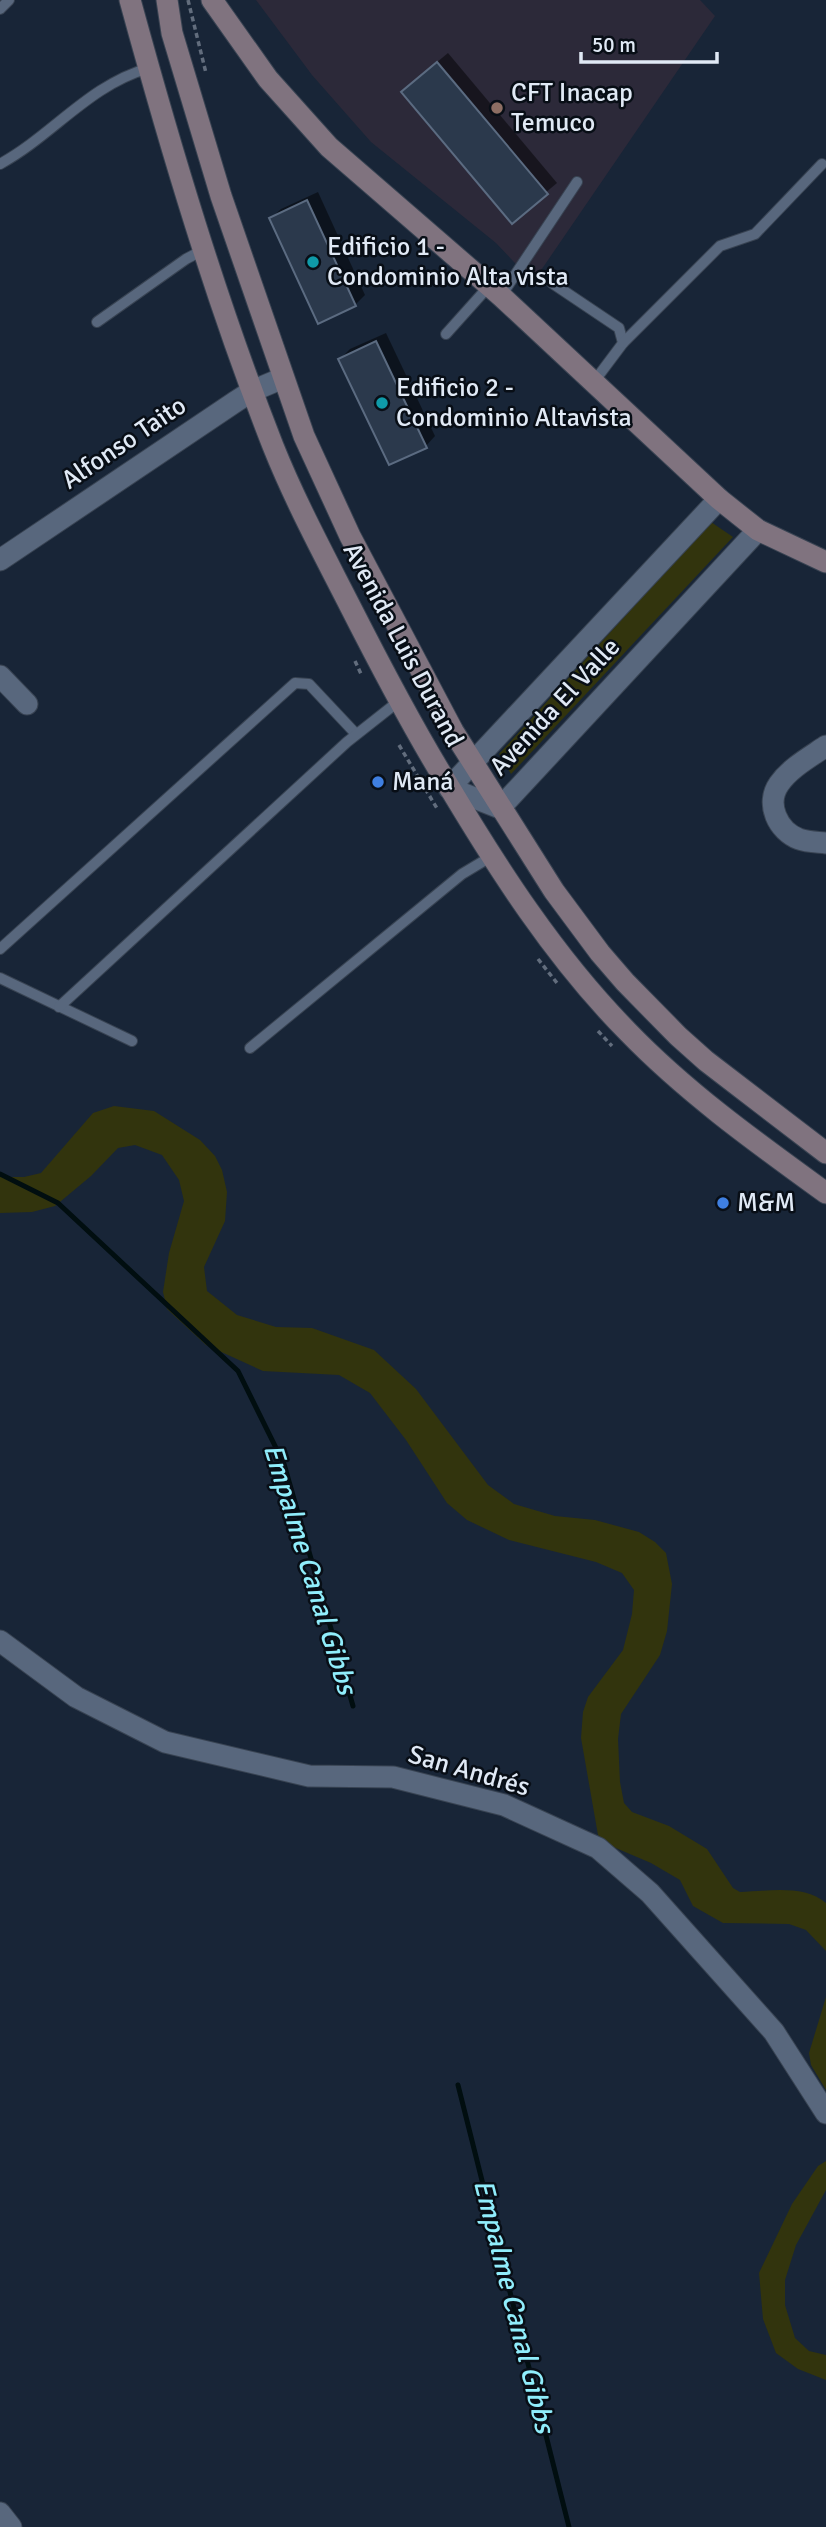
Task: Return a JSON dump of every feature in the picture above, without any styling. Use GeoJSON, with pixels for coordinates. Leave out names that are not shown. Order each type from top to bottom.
{"type":"FeatureCollection","features":[{"type":"Feature","properties":{"kind":"street","name":"Avenida Luis Durand"},"geometry":{"type":"LineString","coordinates":[[130,0],[205,249],[252,391],[301,510],[400,701],[449,788],[550,942],[628,1032],[685,1086],[826,1193]]}},
{"type":"Feature","properties":{"kind":"street","name":"Avenida Luis Durand"},"geometry":{"type":"LineString","coordinates":[[167,0],[172,33],[221,196],[304,436],[350,536],[414,660],[472,763],[576,923],[625,982],[651,1010],[736,1085],[826,1153]]}},
{"type":"Feature","properties":{"kind":"street"},"geometry":{"type":"LineString","coordinates":[[212,0],[268,79],[329,147],[495,291],[719,499],[758,530],[826,562]]}},
{"type":"Feature","properties":{"kind":"street","name":"Alfonso Taito"},"geometry":{"type":"LineString","coordinates":[[0,561],[252,391],[283,378]]}},
{"type":"Feature","properties":{"kind":"street","name":"Avenida El Valle"},"geometry":{"type":"LineString","coordinates":[[719,499],[449,788],[500,808],[758,530]]}},
{"type":"Feature","properties":{"kind":"street"},"geometry":{"type":"LineString","coordinates":[[0,676],[27,704]]}},
{"type":"Feature","properties":{"kind":"street"},"geometry":{"type":"LineString","coordinates":[[826,746],[791,771],[778,785],[774,802],[777,818],[788,833],[806,841],[826,843]]}},
{"type":"Feature","properties":{"kind":"street","name":"San Andrés"},"geometry":{"type":"LineString","coordinates":[[0,1641],[76,1698],[165,1742],[309,1776],[393,1777],[504,1805],[598,1847],[650,1893],[774,2032],[826,2113]]}},
{"type":"Feature","properties":{"kind":"street"},"geometry":{"type":"LineString","coordinates":[[0,2512],[11,2527]]}},
{"type":"Feature","properties":{"kind":"lane"},"geometry":{"type":"LineString","coordinates":[[0,9],[9,0]]}},
{"type":"Feature","properties":{"kind":"lane"},"geometry":{"type":"LineString","coordinates":[[0,164],[36,143],[87,98],[132,73],[149,68]]}},
{"type":"Feature","properties":{"kind":"lane"},"geometry":{"type":"LineString","coordinates":[[593,383],[623,343],[720,246],[755,234],[821,164]]}},
{"type":"Feature","properties":{"kind":"lane"},"geometry":{"type":"LineString","coordinates":[[446,334],[495,291],[577,182]]}},
{"type":"Feature","properties":{"kind":"lane"},"geometry":{"type":"LineString","coordinates":[[97,322],[186,259],[205,249]]}},
{"type":"Feature","properties":{"kind":"lane"},"geometry":{"type":"LineString","coordinates":[[552,283],[619,328],[623,343]]}},
{"type":"Feature","properties":{"kind":"lane"},"geometry":{"type":"LineString","coordinates":[[0,949],[295,683],[309,684],[356,734]]}},
{"type":"Feature","properties":{"kind":"lane"},"geometry":{"type":"LineString","coordinates":[[59,1007],[356,734],[400,701]]}},
{"type":"Feature","properties":{"kind":"lane"},"geometry":{"type":"LineString","coordinates":[[250,1048],[462,874],[492,856]]}},
{"type":"Feature","properties":{"kind":"lane"},"geometry":{"type":"LineString","coordinates":[[0,978],[132,1041]]}},
{"type":"Feature","properties":{"kind":"path"},"geometry":{"type":"LineString","coordinates":[[188,0],[208,80]]}},
{"type":"Feature","properties":{"kind":"shaded area","name":"CFT Inacap Temuco"},"geometry":{"type":"Polygon","coordinates":[[[256,0],[700,0],[715,16],[533,282],[496,243],[371,142],[312,75],[256,0]]]}},
{"type":"Feature","properties":{"kind":"shaded area"},"geometry":{"type":"Polygon","coordinates":[[[711,522],[733,537],[511,774],[499,754],[711,522]]]}},
{"type":"Feature","properties":{"kind":"shaded area"},"geometry":{"type":"Polygon","coordinates":[[[114,1106],[154,1111],[200,1140],[215,1156],[222,1170],[227,1192],[225,1221],[204,1267],[207,1291],[237,1315],[276,1327],[312,1328],[374,1350],[416,1389],[488,1485],[514,1504],[555,1516],[595,1520],[639,1532],[666,1553],[672,1584],[667,1631],[660,1655],[621,1714],[618,1739],[624,1803],[632,1812],[669,1826],[707,1849],[733,1888],[740,1892],[797,1891],[817,1897],[826,1903],[826,1951],[806,1930],[789,1924],[723,1923],[693,1906],[680,1880],[651,1863],[611,1846],[598,1835],[581,1738],[583,1712],[588,1697],[623,1650],[632,1614],[634,1590],[622,1573],[596,1562],[509,1540],[467,1520],[447,1503],[406,1440],[370,1393],[339,1375],[263,1371],[206,1345],[167,1309],[163,1292],[169,1253],[184,1201],[179,1180],[162,1155],[135,1145],[118,1148],[91,1176],[55,1206],[32,1212],[0,1213],[0,1177],[24,1177],[41,1173],[93,1113],[114,1106]]]}},
{"type":"Feature","properties":{"kind":"shaded area"},"geometry":{"type":"Polygon","coordinates":[[[826,1997],[826,2090],[811,2065],[809,2053],[826,1997]]]}},
{"type":"Feature","properties":{"kind":"shaded area"},"geometry":{"type":"Polygon","coordinates":[[[826,2161],[826,2190],[796,2245],[785,2280],[785,2305],[795,2338],[809,2351],[826,2355],[826,2380],[798,2369],[776,2353],[763,2319],[759,2273],[792,2204],[818,2166],[826,2161]]]}},
{"type":"Feature","properties":{"kind":"building"},"geometry":{"type":"Polygon","coordinates":[[[437,62],[548,194],[512,224],[401,92],[437,62]]]}},
{"type":"Feature","properties":{"kind":"building","name":"Edificio 1 - Condominio Alta vista"},"geometry":{"type":"Polygon","coordinates":[[[307,200],[356,306],[318,324],[269,218],[307,200]]]}},
{"type":"Feature","properties":{"kind":"building","name":"Edificio 2 - Condominio Altavista"},"geometry":{"type":"Polygon","coordinates":[[[376,341],[427,448],[389,465],[338,359],[376,341]]]}},
{"type":"Feature","properties":{"kind":"waterway","name":"Empalme Canal Gibbs"},"geometry":{"type":"LineString","coordinates":[[0,1174],[58,1203],[238,1371],[284,1464],[353,1706]]}},
{"type":"Feature","properties":{"kind":"waterway","name":"Empalme Canal Gibbs"},"geometry":{"type":"LineString","coordinates":[[458,2085],[569,2527]]}},
{"type":"Feature","properties":{"kind":"place","name":"CFT Inacap Temuco"},"geometry":{"type":"Point","coordinates":[497,108]}},
{"type":"Feature","properties":{"kind":"place","name":"Edificio 1 - Condominio Alta vista"},"geometry":{"type":"Point","coordinates":[313,262]}},
{"type":"Feature","properties":{"kind":"place","name":"Edificio 2 - Condominio Altavista"},"geometry":{"type":"Point","coordinates":[382,403]}},
{"type":"Feature","properties":{"kind":"place","name":"Maná"},"geometry":{"type":"Point","coordinates":[378,782]}},
{"type":"Feature","properties":{"kind":"place","name":"M&M"},"geometry":{"type":"Point","coordinates":[723,1203]}}]}
